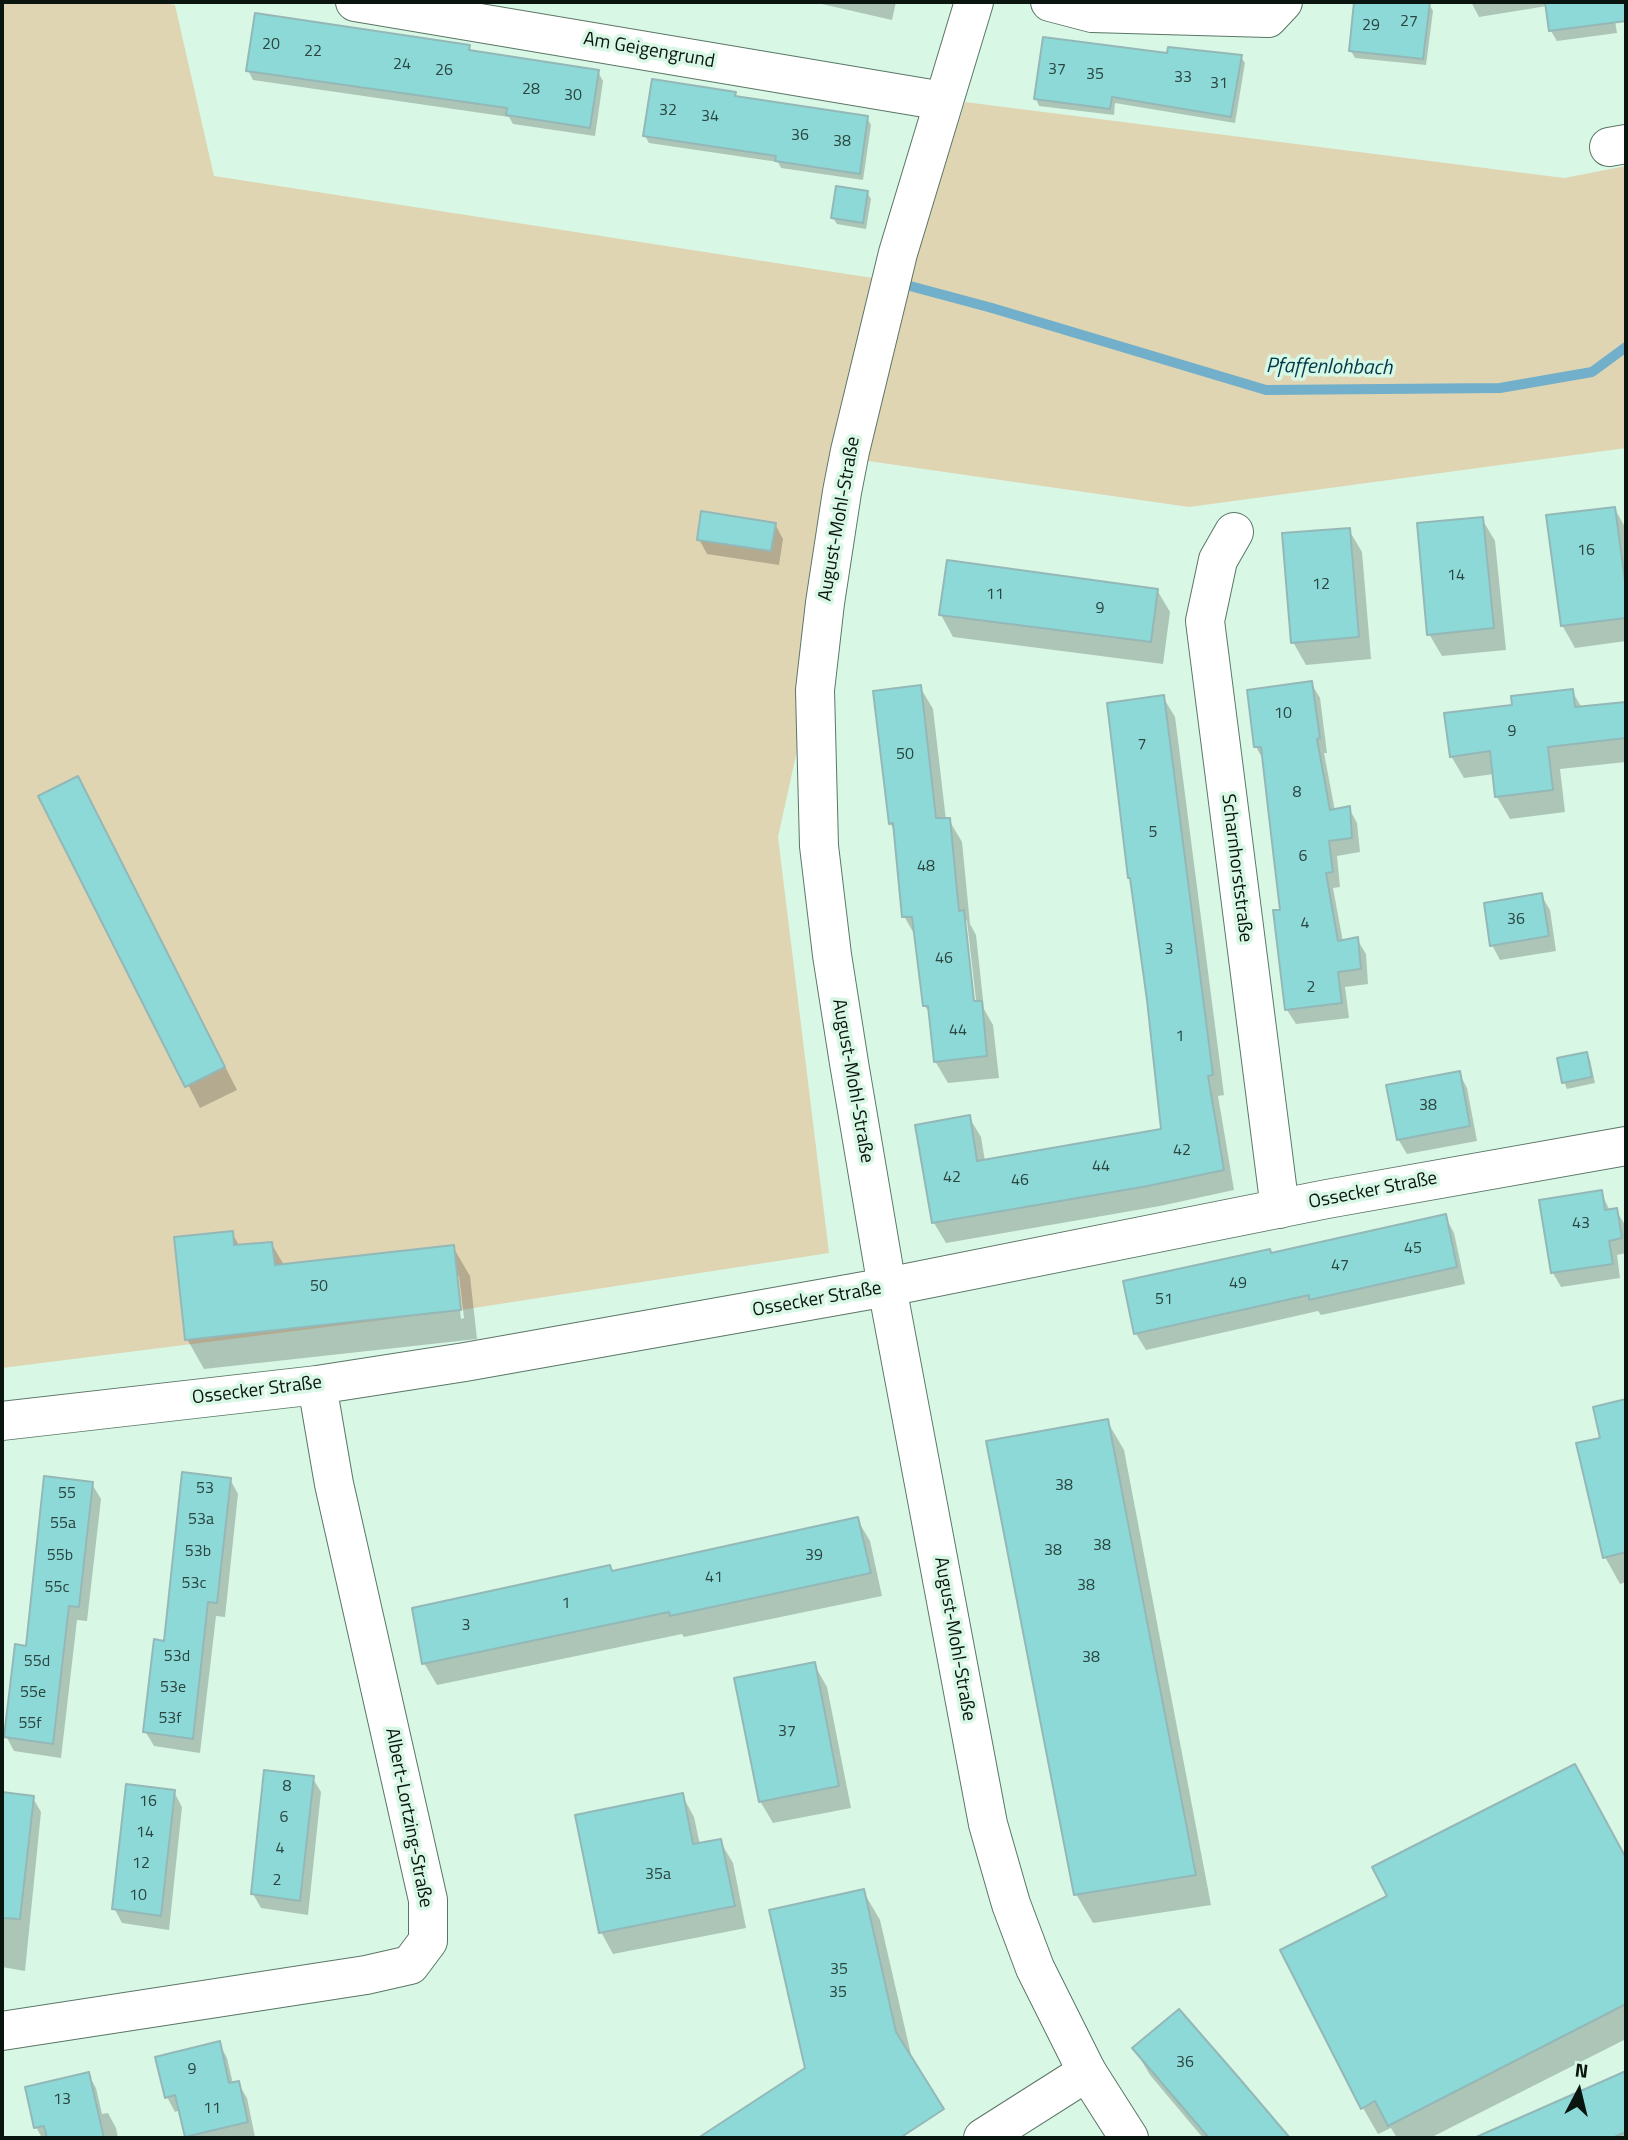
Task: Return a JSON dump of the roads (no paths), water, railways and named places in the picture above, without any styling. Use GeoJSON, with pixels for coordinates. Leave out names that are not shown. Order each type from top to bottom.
{"type":"FeatureCollection","features":[{"type":"Feature","properties":{"kind":"street","name":"Am Geigengrund"},"geometry":{"type":"LineString","coordinates":[[355,2],[943,101]]}},
{"type":"Feature","properties":{"kind":"street","name":"August-Mohl-Straße"},"geometry":{"type":"LineString","coordinates":[[974,2],[884,304],[845,479],[825,603],[815,690],[819,846],[824,899],[849,1063],[887,1287],[988,1824],[1011,1904],[1035,1968],[1087,2072],[1129,2138]]}},
{"type":"Feature","properties":{"kind":"street"},"geometry":{"type":"LineString","coordinates":[[1050,2],[1092,13],[1268,18],[1283,2]]}},
{"type":"Feature","properties":{"kind":"street","name":"Scharnhorststraße"},"geometry":{"type":"LineString","coordinates":[[1234,532],[1218,560],[1205,621],[1280,1209]]}},
{"type":"Feature","properties":{"kind":"street","name":"Ossecker Straße"},"geometry":{"type":"LineString","coordinates":[[2,1421],[317,1385],[465,1362],[887,1287],[1355,1194],[1626,1146]]}},
{"type":"Feature","properties":{"kind":"street","name":"Albert-Lortzing-Straße"},"geometry":{"type":"LineString","coordinates":[[2,2031],[366,1975],[410,1965],[428,1941],[428,1900],[334,1484],[317,1385]]}},
{"type":"Feature","properties":{"kind":"street"},"geometry":{"type":"LineString","coordinates":[[983,2138],[1087,2072]]}},
{"type":"Feature","properties":{"kind":"waterway","name":"Pfaffenlohbach"},"geometry":{"type":"LineString","coordinates":[[910,286],[1266,390],[1500,388],[1592,372],[1626,347]]}}]}
